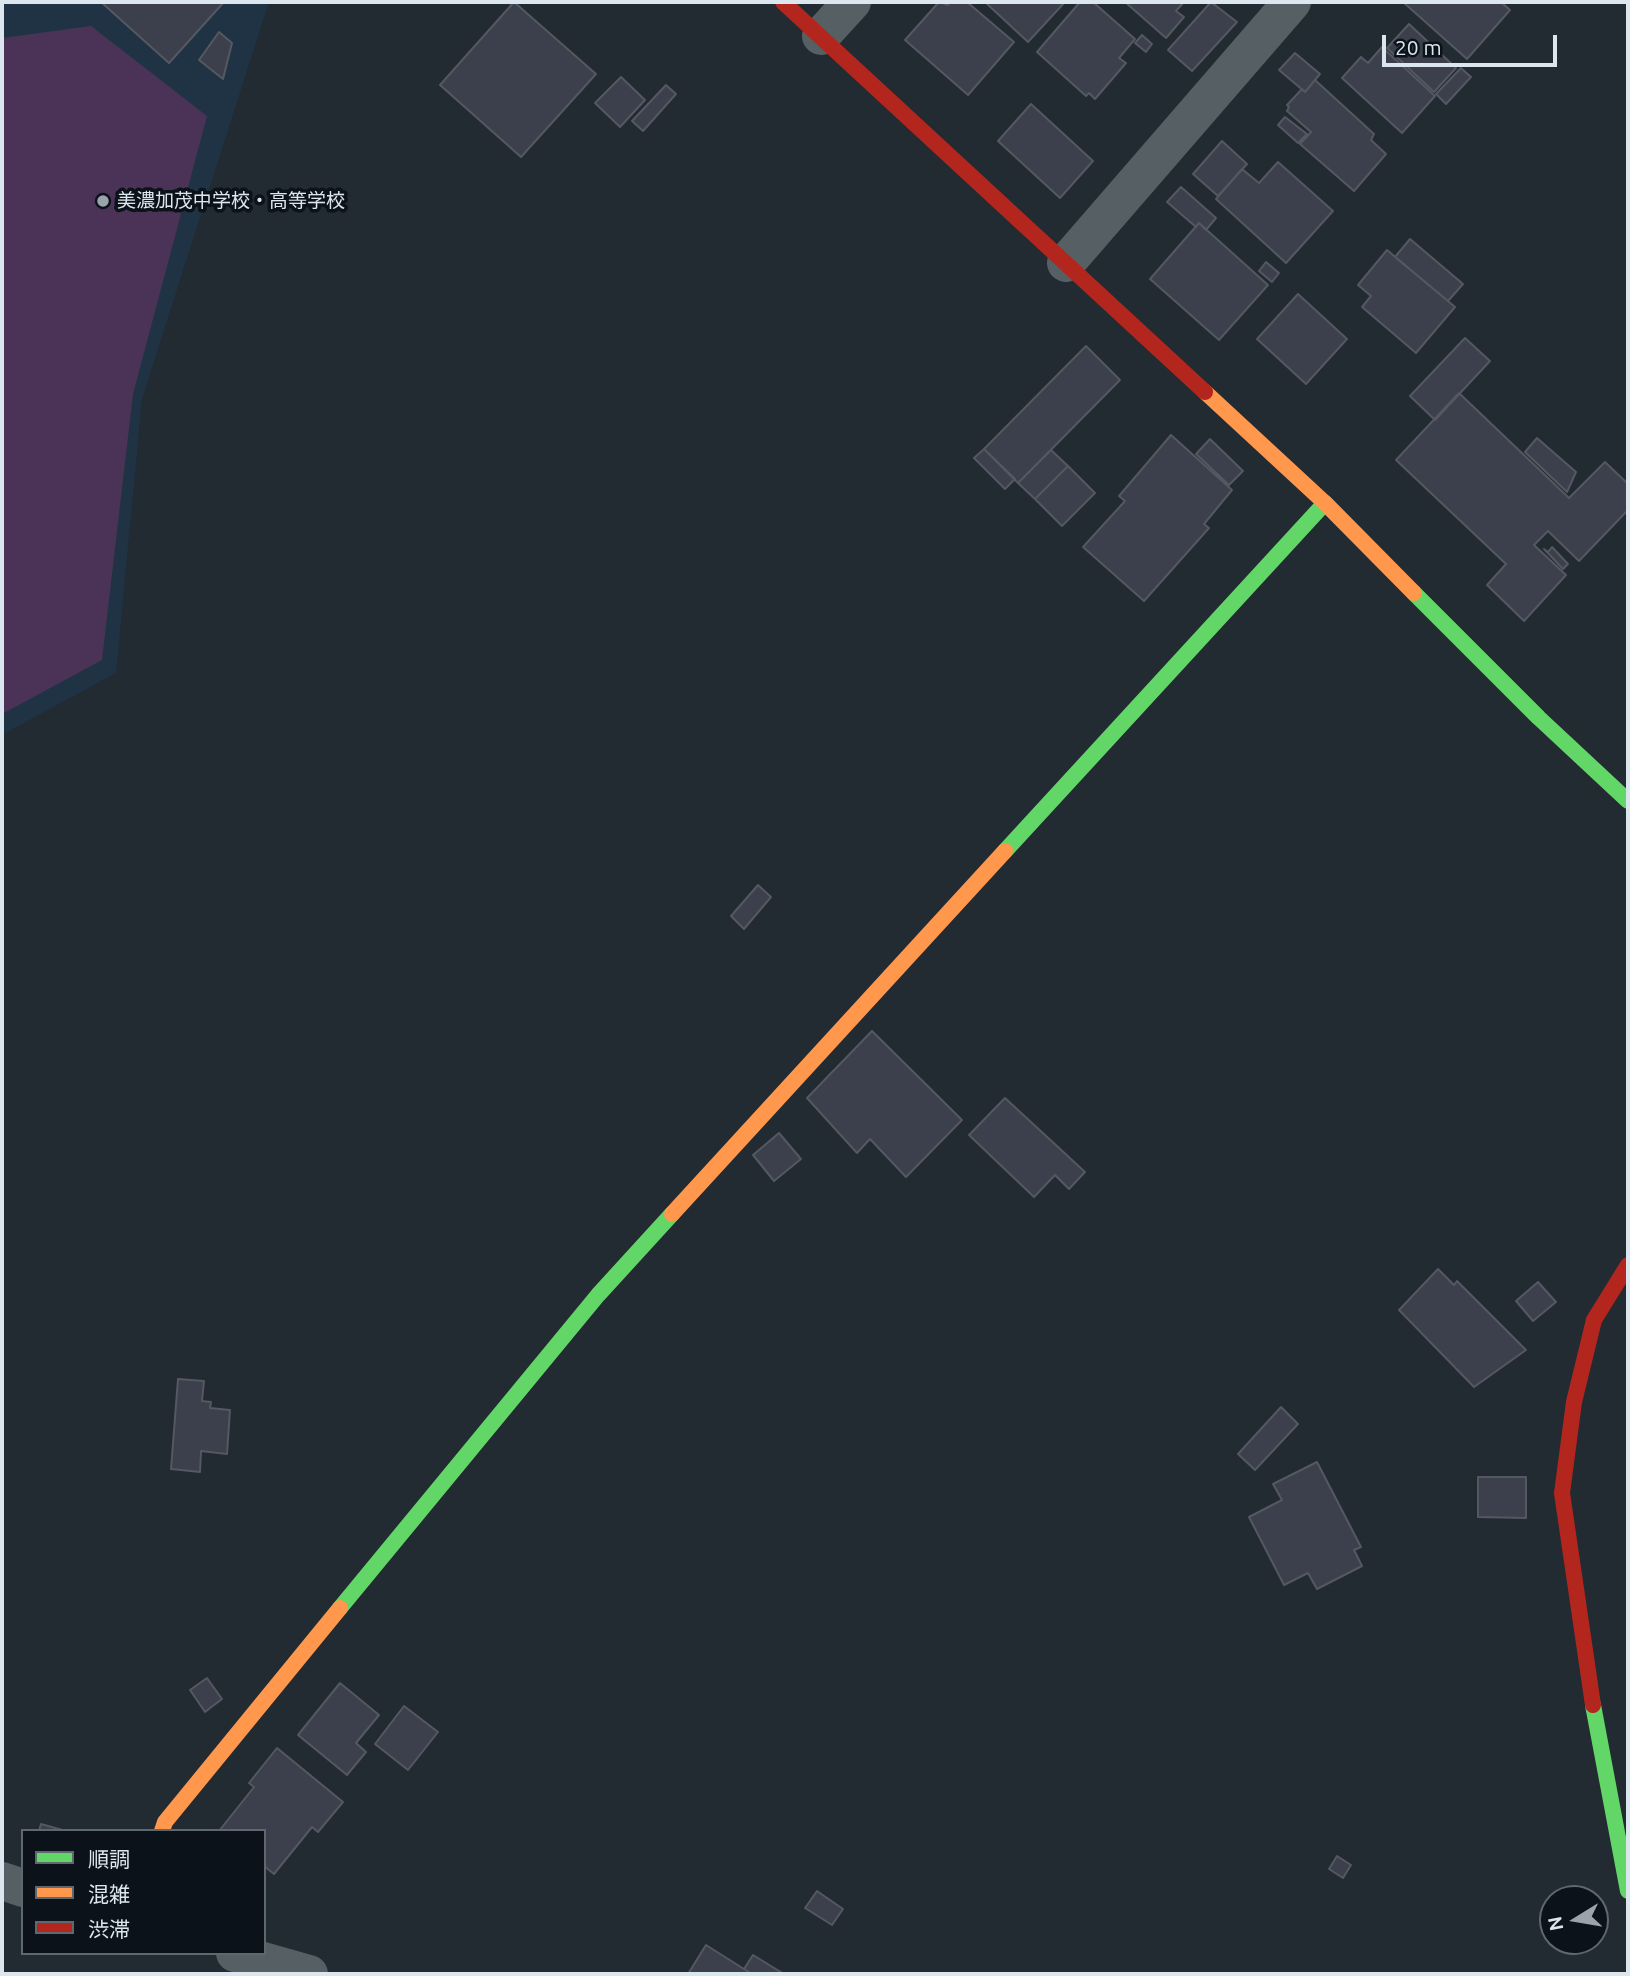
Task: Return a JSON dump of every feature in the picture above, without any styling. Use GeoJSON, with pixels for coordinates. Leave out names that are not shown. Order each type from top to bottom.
{"type":"FeatureCollection","features":[{"type":"Feature","properties":{"kind":"street"},"geometry":{"type":"LineString","coordinates":[[783,2],[1325,503],[1539,718],[1628,801]]}},
{"type":"Feature","properties":{"kind":"street"},"geometry":{"type":"LineString","coordinates":[[821,36],[852,2]]}},
{"type":"Feature","properties":{"kind":"street"},"geometry":{"type":"LineString","coordinates":[[1066,262],[1292,2]]}},
{"type":"Feature","properties":{"kind":"street"},"geometry":{"type":"LineString","coordinates":[[163,1829],[165,1822],[208,1768],[598,1295],[1325,503]]}},
{"type":"Feature","properties":{"kind":"street"},"geometry":{"type":"LineString","coordinates":[[1628,1265],[1594,1320],[1574,1402],[1562,1493],[1599,1742],[1628,1891]]}},
{"type":"Feature","properties":{"kind":"street"},"geometry":{"type":"LineString","coordinates":[[2,1881],[21,1887]]}},
{"type":"Feature","properties":{"kind":"street"},"geometry":{"type":"LineString","coordinates":[[242,1955],[309,1974]]}},
{"type":"Feature","properties":{"kind":"shaded area","name":"美濃加茂中学校・高等学校"},"geometry":{"type":"Polygon","coordinates":[[[2,2],[269,2],[142,399],[116,673],[2,735],[2,2]]]}},
{"type":"Feature","properties":{"kind":"shaded area","name":"美濃加茂中学校・高等学校"},"geometry":{"type":"Polygon","coordinates":[[[91,26],[207,116],[133,394],[102,660],[2,714],[2,38],[91,26]]]}},
{"type":"Feature","properties":{"kind":"building"},"geometry":{"type":"Polygon","coordinates":[[[101,2],[224,2],[169,63],[101,2]]]}},
{"type":"Feature","properties":{"kind":"building"},"geometry":{"type":"Polygon","coordinates":[[[514,2],[596,74],[521,157],[440,85],[514,2]]]}},
{"type":"Feature","properties":{"kind":"building"},"geometry":{"type":"Polygon","coordinates":[[[939,2],[948,5],[950,2],[967,2],[1014,42],[968,95],[905,40],[939,2]]]}},
{"type":"Feature","properties":{"kind":"building"},"geometry":{"type":"Polygon","coordinates":[[[985,2],[1065,2],[1028,42],[985,2]]]}},
{"type":"Feature","properties":{"kind":"building"},"geometry":{"type":"Polygon","coordinates":[[[1080,2],[1093,2],[1135,39],[1119,58],[1126,63],[1095,99],[1089,93],[1086,96],[1037,52],[1080,2]]]}},
{"type":"Feature","properties":{"kind":"building"},"geometry":{"type":"Polygon","coordinates":[[[1125,2],[1184,2],[1176,11],[1184,17],[1166,38],[1125,2]]]}},
{"type":"Feature","properties":{"kind":"building"},"geometry":{"type":"Polygon","coordinates":[[[1211,2],[1237,22],[1192,71],[1168,50],[1211,2]]]}},
{"type":"Feature","properties":{"kind":"building"},"geometry":{"type":"Polygon","coordinates":[[[1403,2],[1501,2],[1510,10],[1467,59],[1403,2]]]}},
{"type":"Feature","properties":{"kind":"building"},"geometry":{"type":"Polygon","coordinates":[[[1409,24],[1456,68],[1434,92],[1387,48],[1409,24]]]}},
{"type":"Feature","properties":{"kind":"building"},"geometry":{"type":"Polygon","coordinates":[[[219,32],[232,43],[223,79],[199,60],[219,32]]]}},
{"type":"Feature","properties":{"kind":"building"},"geometry":{"type":"Polygon","coordinates":[[[1142,35],[1152,44],[1146,52],[1135,43],[1142,35]]]}},
{"type":"Feature","properties":{"kind":"building"},"geometry":{"type":"Polygon","coordinates":[[[1382,47],[1435,96],[1402,133],[1342,78],[1361,57],[1368,63],[1382,47]]]}},
{"type":"Feature","properties":{"kind":"building"},"geometry":{"type":"Polygon","coordinates":[[[1295,53],[1320,74],[1305,92],[1279,70],[1295,53]]]}},
{"type":"Feature","properties":{"kind":"building"},"geometry":{"type":"Polygon","coordinates":[[[1461,68],[1471,77],[1446,104],[1436,94],[1461,68]]]}},
{"type":"Feature","properties":{"kind":"building"},"geometry":{"type":"Polygon","coordinates":[[[621,77],[645,100],[620,127],[595,103],[621,77]]]}},
{"type":"Feature","properties":{"kind":"building"},"geometry":{"type":"Polygon","coordinates":[[[1315,80],[1374,134],[1371,140],[1386,154],[1354,191],[1300,144],[1311,132],[1287,111],[1287,105],[1302,89],[1305,92],[1315,80]]]}},
{"type":"Feature","properties":{"kind":"building"},"geometry":{"type":"Polygon","coordinates":[[[666,85],[676,94],[643,131],[632,121],[666,85]]]}},
{"type":"Feature","properties":{"kind":"building"},"geometry":{"type":"Polygon","coordinates":[[[1031,104],[1093,161],[1060,198],[998,141],[1031,104]]]}},
{"type":"Feature","properties":{"kind":"building"},"geometry":{"type":"Polygon","coordinates":[[[1285,117],[1307,134],[1298,143],[1278,125],[1285,117]]]}},
{"type":"Feature","properties":{"kind":"building"},"geometry":{"type":"Polygon","coordinates":[[[1222,141],[1247,164],[1218,196],[1193,174],[1222,141]]]}},
{"type":"Feature","properties":{"kind":"building"},"geometry":{"type":"Polygon","coordinates":[[[1278,162],[1333,211],[1286,263],[1216,199],[1242,169],[1259,183],[1278,162]]]}},
{"type":"Feature","properties":{"kind":"building"},"geometry":{"type":"Polygon","coordinates":[[[1181,187],[1216,218],[1206,230],[1199,223],[1196,227],[1167,202],[1181,187]]]}},
{"type":"Feature","properties":{"kind":"building"},"geometry":{"type":"Polygon","coordinates":[[[1199,223],[1268,285],[1219,340],[1150,279],[1199,223]]]}},
{"type":"Feature","properties":{"kind":"building"},"geometry":{"type":"Polygon","coordinates":[[[1410,239],[1463,284],[1448,301],[1395,257],[1410,239]]]}},
{"type":"Feature","properties":{"kind":"building"},"geometry":{"type":"Polygon","coordinates":[[[1387,250],[1455,307],[1416,353],[1362,307],[1371,296],[1358,285],[1387,250]]]}},
{"type":"Feature","properties":{"kind":"building"},"geometry":{"type":"Polygon","coordinates":[[[1266,262],[1279,273],[1272,282],[1259,271],[1266,262]]]}},
{"type":"Feature","properties":{"kind":"building"},"geometry":{"type":"Polygon","coordinates":[[[1298,294],[1347,339],[1306,384],[1257,339],[1298,294]]]}},
{"type":"Feature","properties":{"kind":"building"},"geometry":{"type":"Polygon","coordinates":[[[1465,338],[1490,361],[1435,420],[1410,396],[1465,338]]]}},
{"type":"Feature","properties":{"kind":"building"},"geometry":{"type":"Polygon","coordinates":[[[1086,346],[1120,380],[1018,483],[984,449],[1086,346]]]}},
{"type":"Feature","properties":{"kind":"building"},"geometry":{"type":"Polygon","coordinates":[[[1459,393],[1569,498],[1605,462],[1628,484],[1628,510],[1579,561],[1548,531],[1534,545],[1566,575],[1524,621],[1487,585],[1506,564],[1396,460],[1459,393]]]}},
{"type":"Feature","properties":{"kind":"building"},"geometry":{"type":"Polygon","coordinates":[[[1171,435],[1232,490],[1204,524],[1209,528],[1144,601],[1083,547],[1125,501],[1119,496],[1171,435]]]}},
{"type":"Feature","properties":{"kind":"building"},"geometry":{"type":"Polygon","coordinates":[[[1537,438],[1576,472],[1567,492],[1525,452],[1537,438]]]}},
{"type":"Feature","properties":{"kind":"building"},"geometry":{"type":"Polygon","coordinates":[[[1210,439],[1243,471],[1229,485],[1196,454],[1210,439]]]}},
{"type":"Feature","properties":{"kind":"building"},"geometry":{"type":"Polygon","coordinates":[[[984,449],[1015,479],[1005,489],[974,458],[984,449]]]}},
{"type":"Feature","properties":{"kind":"building"},"geometry":{"type":"Polygon","coordinates":[[[1051,450],[1068,466],[1035,499],[1018,483],[1051,450]]]}},
{"type":"Feature","properties":{"kind":"building"},"geometry":{"type":"Polygon","coordinates":[[[1068,466],[1095,493],[1062,526],[1035,499],[1068,466]]]}},
{"type":"Feature","properties":{"kind":"building"},"geometry":{"type":"Polygon","coordinates":[[[1552,547],[1568,564],[1563,569],[1544,549],[1548,552],[1552,547]]]}},
{"type":"Feature","properties":{"kind":"building"},"geometry":{"type":"Polygon","coordinates":[[[758,885],[771,897],[744,929],[731,916],[758,885]]]}},
{"type":"Feature","properties":{"kind":"building"},"geometry":{"type":"Polygon","coordinates":[[[872,1031],[962,1120],[906,1177],[870,1139],[857,1153],[807,1098],[872,1031]]]}},
{"type":"Feature","properties":{"kind":"building"},"geometry":{"type":"Polygon","coordinates":[[[1005,1098],[1085,1172],[1069,1189],[1055,1175],[1034,1197],[969,1135],[1005,1098]]]}},
{"type":"Feature","properties":{"kind":"building"},"geometry":{"type":"Polygon","coordinates":[[[779,1133],[801,1159],[774,1181],[753,1155],[779,1133]]]}},
{"type":"Feature","properties":{"kind":"building"},"geometry":{"type":"Polygon","coordinates":[[[1438,1269],[1454,1285],[1457,1281],[1526,1350],[1474,1387],[1399,1310],[1438,1269]]]}},
{"type":"Feature","properties":{"kind":"building"},"geometry":{"type":"Polygon","coordinates":[[[1538,1282],[1556,1302],[1533,1321],[1516,1301],[1538,1282]]]}},
{"type":"Feature","properties":{"kind":"building"},"geometry":{"type":"Polygon","coordinates":[[[178,1379],[204,1381],[202,1401],[211,1402],[210,1408],[230,1410],[227,1454],[201,1451],[200,1472],[171,1469],[178,1379]]]}},
{"type":"Feature","properties":{"kind":"building"},"geometry":{"type":"Polygon","coordinates":[[[1281,1407],[1298,1424],[1255,1470],[1238,1454],[1281,1407]]]}},
{"type":"Feature","properties":{"kind":"building"},"geometry":{"type":"Polygon","coordinates":[[[1317,1462],[1361,1547],[1354,1550],[1362,1566],[1317,1589],[1308,1573],[1284,1585],[1249,1517],[1282,1500],[1273,1484],[1317,1462]]]}},
{"type":"Feature","properties":{"kind":"building"},"geometry":{"type":"Polygon","coordinates":[[[1478,1477],[1526,1477],[1526,1518],[1478,1517],[1478,1477]]]}},
{"type":"Feature","properties":{"kind":"building"},"geometry":{"type":"Polygon","coordinates":[[[207,1678],[222,1699],[205,1712],[190,1690],[207,1678]]]}},
{"type":"Feature","properties":{"kind":"building"},"geometry":{"type":"Polygon","coordinates":[[[340,1683],[379,1715],[356,1743],[366,1752],[347,1775],[298,1735],[340,1683]]]}},
{"type":"Feature","properties":{"kind":"building"},"geometry":{"type":"Polygon","coordinates":[[[404,1706],[438,1732],[408,1770],[375,1744],[404,1706]]]}},
{"type":"Feature","properties":{"kind":"building"},"geometry":{"type":"Polygon","coordinates":[[[277,1748],[343,1802],[318,1832],[312,1827],[274,1874],[266,1868],[266,1829],[221,1829],[254,1787],[249,1783],[277,1748]]]}},
{"type":"Feature","properties":{"kind":"building"},"geometry":{"type":"Polygon","coordinates":[[[41,1824],[59,1829],[40,1829],[41,1824]]]}},
{"type":"Feature","properties":{"kind":"building"},"geometry":{"type":"Polygon","coordinates":[[[1337,1856],[1351,1865],[1343,1878],[1329,1869],[1337,1856]]]}},
{"type":"Feature","properties":{"kind":"building"},"geometry":{"type":"Polygon","coordinates":[[[817,1891],[843,1909],[832,1925],[805,1908],[817,1891]]]}},
{"type":"Feature","properties":{"kind":"building"},"geometry":{"type":"Polygon","coordinates":[[[706,1945],[744,1969],[752,1974],[688,1974],[706,1945]]]}},
{"type":"Feature","properties":{"kind":"building"},"geometry":{"type":"Polygon","coordinates":[[[753,1955],[784,1974],[752,1974],[744,1969],[753,1955]]]}},
{"type":"Feature","properties":{"kind":"traffic: fast"},"geometry":{"type":"LineString","coordinates":[[1005,851],[1325,503]]}},
{"type":"Feature","properties":{"kind":"traffic: fast"},"geometry":{"type":"LineString","coordinates":[[1414,593],[1539,718],[1628,801]]}},
{"type":"Feature","properties":{"kind":"traffic: fast"},"geometry":{"type":"LineString","coordinates":[[340,1608],[598,1295],[672,1214]]}},
{"type":"Feature","properties":{"kind":"traffic: fast"},"geometry":{"type":"LineString","coordinates":[[1593,1705],[1628,1891]]}},
{"type":"Feature","properties":{"kind":"traffic: slow"},"geometry":{"type":"LineString","coordinates":[[1205,392],[1325,503],[1414,593]]}},
{"type":"Feature","properties":{"kind":"traffic: slow"},"geometry":{"type":"LineString","coordinates":[[672,1214],[1005,851]]}},
{"type":"Feature","properties":{"kind":"traffic: slow"},"geometry":{"type":"LineString","coordinates":[[163,1829],[165,1822],[340,1608]]}},
{"type":"Feature","properties":{"kind":"traffic: jam"},"geometry":{"type":"LineString","coordinates":[[783,2],[1205,392]]}},
{"type":"Feature","properties":{"kind":"traffic: jam"},"geometry":{"type":"LineString","coordinates":[[1593,1705],[1562,1493],[1574,1402],[1594,1320],[1628,1265]]}},
{"type":"Feature","properties":{"kind":"place","name":"美濃加茂中学校・高等学校"},"geometry":{"type":"Point","coordinates":[103,201]}}]}
